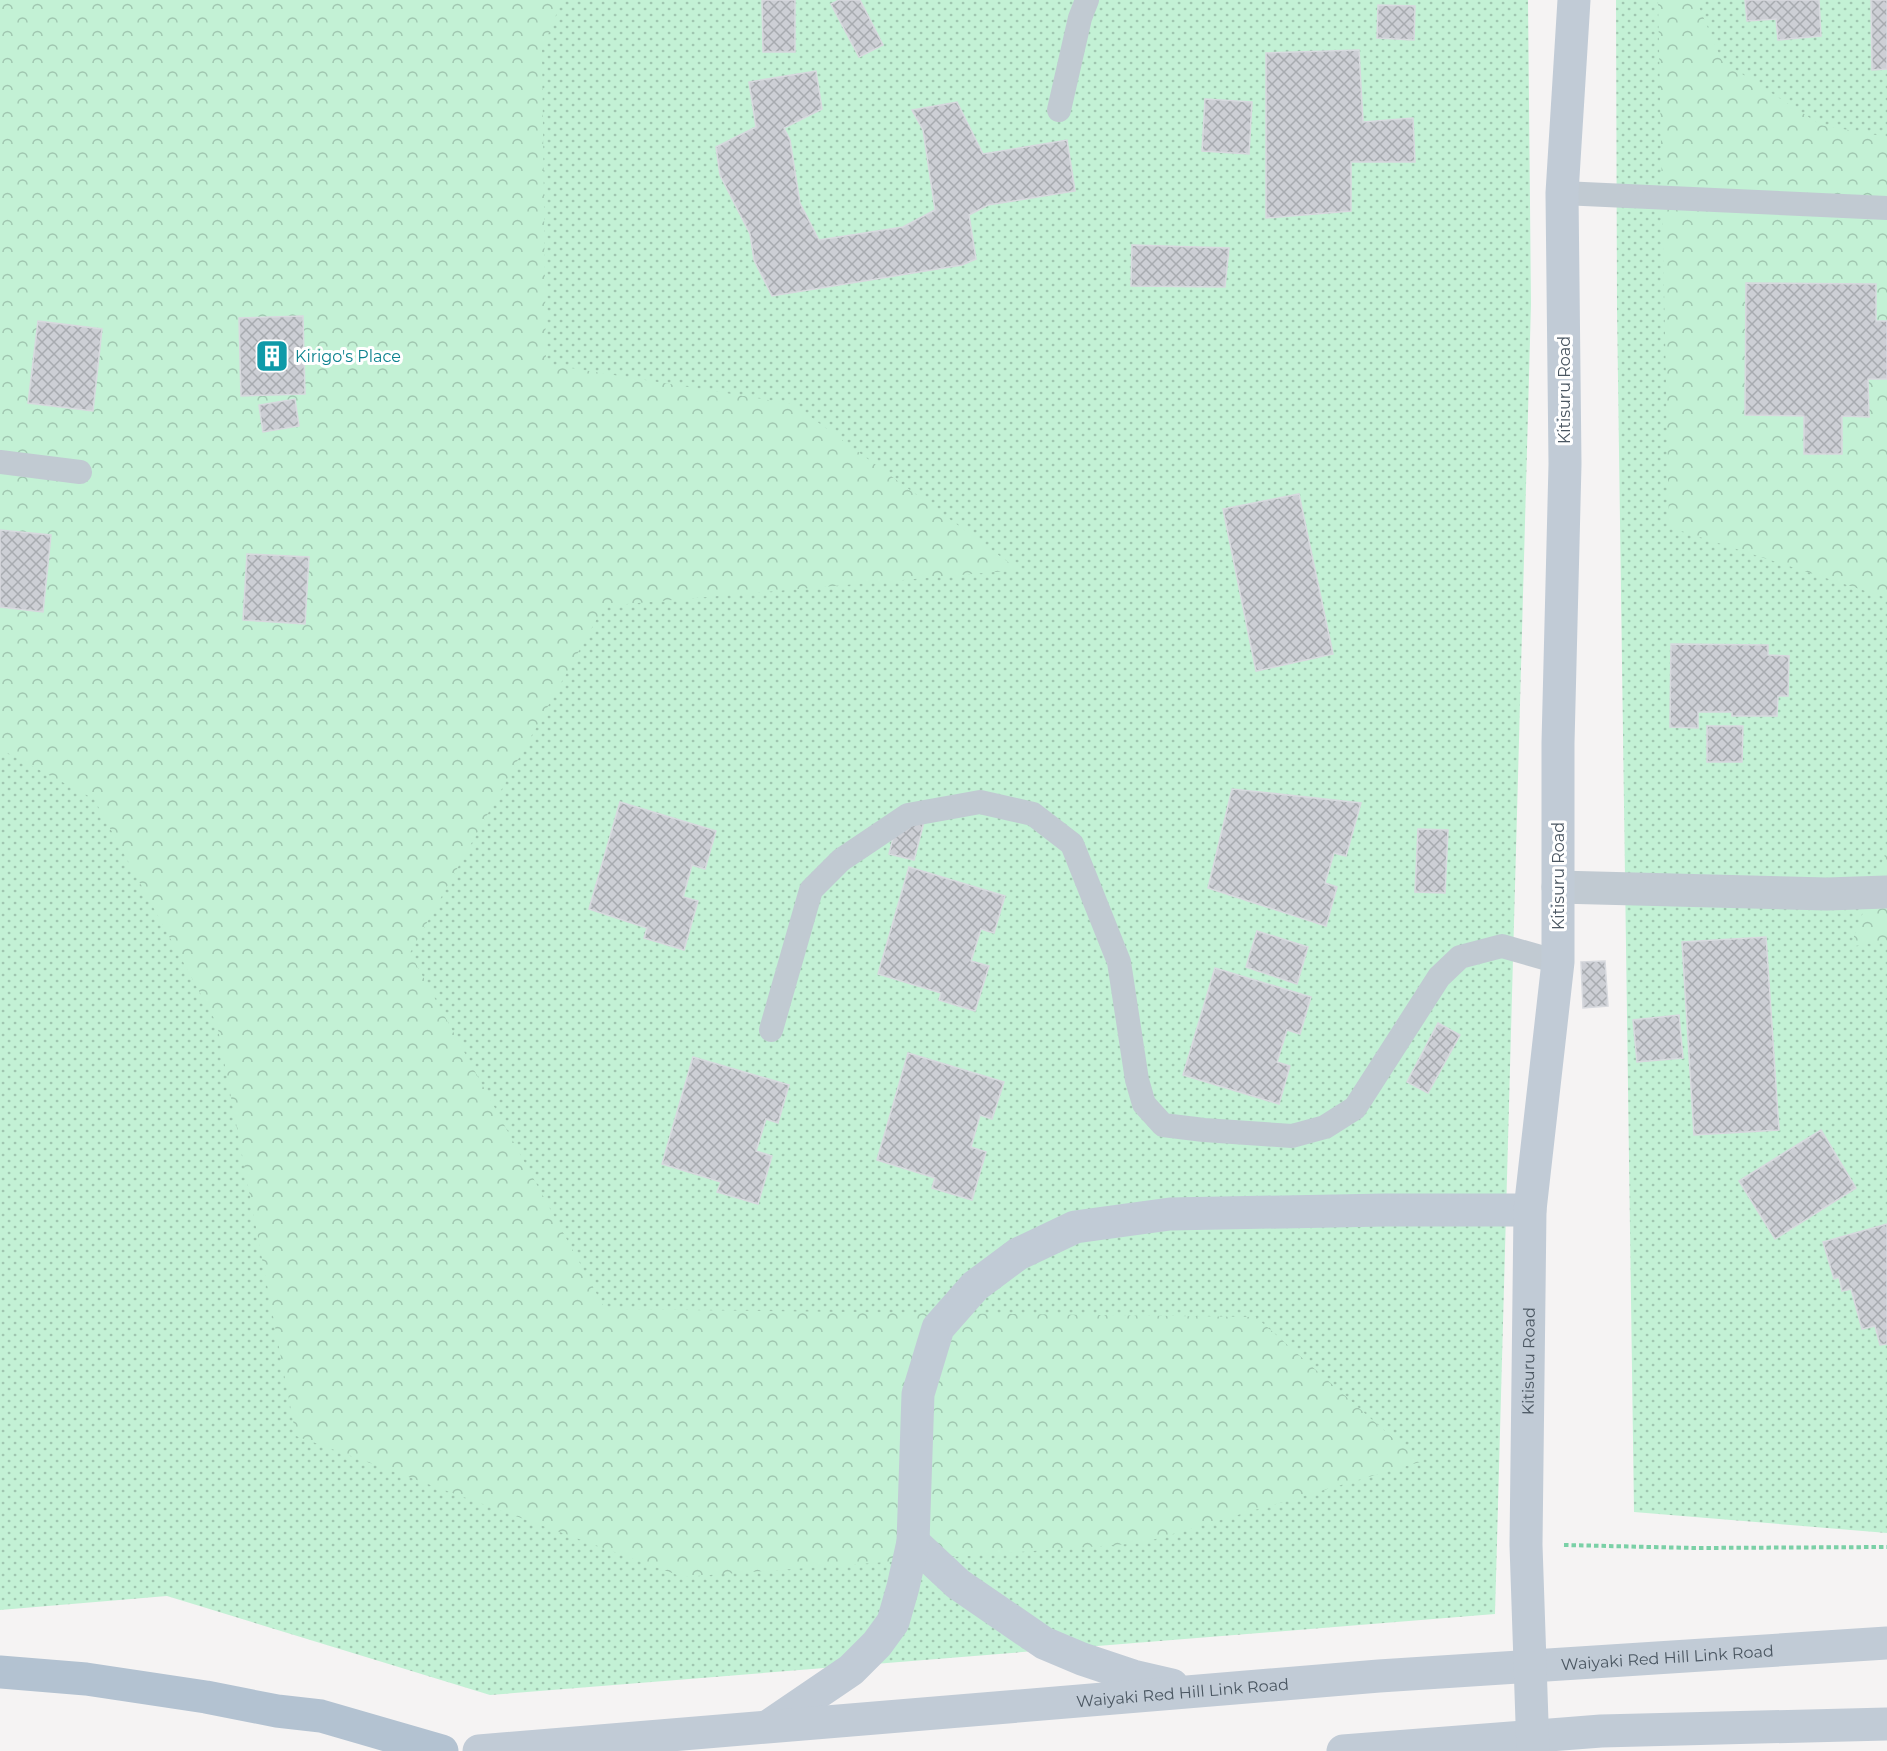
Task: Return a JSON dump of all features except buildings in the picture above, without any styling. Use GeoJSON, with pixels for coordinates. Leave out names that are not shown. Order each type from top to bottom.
{"type":"FeatureCollection","features":[{"type":"Feature","properties":{"kind":"main road","name":"Kitisuru Road"},"geometry":{"type":"LineString","coordinates":[[1533,1751],[1526,1545],[1530,1210],[1558,962],[1558,743],[1565,464],[1562,193],[1574,0]]}},
{"type":"Feature","properties":{"kind":"main road"},"geometry":{"type":"LineString","coordinates":[[769,1726],[851,1670],[877,1644],[893,1622],[913,1542],[918,1394],[938,1328],[975,1286],[1018,1254],[1075,1227],[1170,1214],[1530,1210]]}},
{"type":"Feature","properties":{"kind":"main road"},"geometry":{"type":"LineString","coordinates":[[913,1542],[958,1584],[1044,1643],[1133,1676],[1202,1692]]}},
{"type":"Feature","properties":{"kind":"main road","name":"Waiyaki Red Hill Link Road"},"geometry":{"type":"LineString","coordinates":[[479,1751],[1379,1676],[1887,1643]]}},
{"type":"Feature","properties":{"kind":"main road"},"geometry":{"type":"LineString","coordinates":[[0,1672],[86,1679],[206,1697],[277,1711],[321,1716],[442,1751]]}},
{"type":"Feature","properties":{"kind":"main road"},"geometry":{"type":"LineString","coordinates":[[1343,1751],[1601,1731],[1887,1724]]}},
{"type":"Feature","properties":{"kind":"street"},"geometry":{"type":"LineString","coordinates":[[1558,887],[1827,894],[1887,892]]}},
{"type":"Feature","properties":{"kind":"lane"},"geometry":{"type":"LineString","coordinates":[[1059,110],[1080,18],[1087,0]]}},
{"type":"Feature","properties":{"kind":"lane"},"geometry":{"type":"LineString","coordinates":[[1562,193],[1887,208]]}},
{"type":"Feature","properties":{"kind":"lane"},"geometry":{"type":"LineString","coordinates":[[0,462],[80,472]]}},
{"type":"Feature","properties":{"kind":"lane"},"geometry":{"type":"LineString","coordinates":[[771,1030],[811,890],[841,860],[908,816],[980,802],[1033,814],[1072,844],[1119,963],[1137,1080],[1144,1104],[1162,1125],[1292,1136],[1325,1127],[1355,1108],[1439,977],[1460,957],[1502,945],[1558,962]]}},
{"type":"Feature","properties":{"kind":"path"},"geometry":{"type":"LineString","coordinates":[[1526,1545],[1695,1548],[1887,1547]]}},
{"type":"Feature","properties":{"kind":"green space"},"geometry":{"type":"Polygon","coordinates":[[[0,0],[1528,0],[1531,304],[1495,1614],[490,1695],[167,1596],[0,1610],[0,0]]]}},
{"type":"Feature","properties":{"kind":"green space"},"geometry":{"type":"Polygon","coordinates":[[[0,0],[562,0],[542,50],[546,364],[793,404],[1019,570],[604,606],[410,953],[605,1309],[1256,1317],[1420,1462],[1142,1543],[683,1577],[296,1436],[217,1024],[94,799],[0,749],[0,0]]]}},
{"type":"Feature","properties":{"kind":"green space"},"geometry":{"type":"Polygon","coordinates":[[[1616,0],[1887,0],[1887,1533],[1634,1512],[1617,309],[1616,0]]]}},
{"type":"Feature","properties":{"kind":"green space"},"geometry":{"type":"Polygon","coordinates":[[[1658,0],[1696,0],[1722,61],[1821,125],[1887,137],[1887,598],[1669,527],[1658,0]]]}},
{"type":"Feature","properties":{"kind":"green space"},"geometry":{"type":"Polygon","coordinates":[[[1887,849],[1887,940],[1850,947],[1887,849]]]}},
{"type":"Feature","properties":{"kind":"place","name":"Kirigo's Place"},"geometry":{"type":"Point","coordinates":[272,356]}}]}
